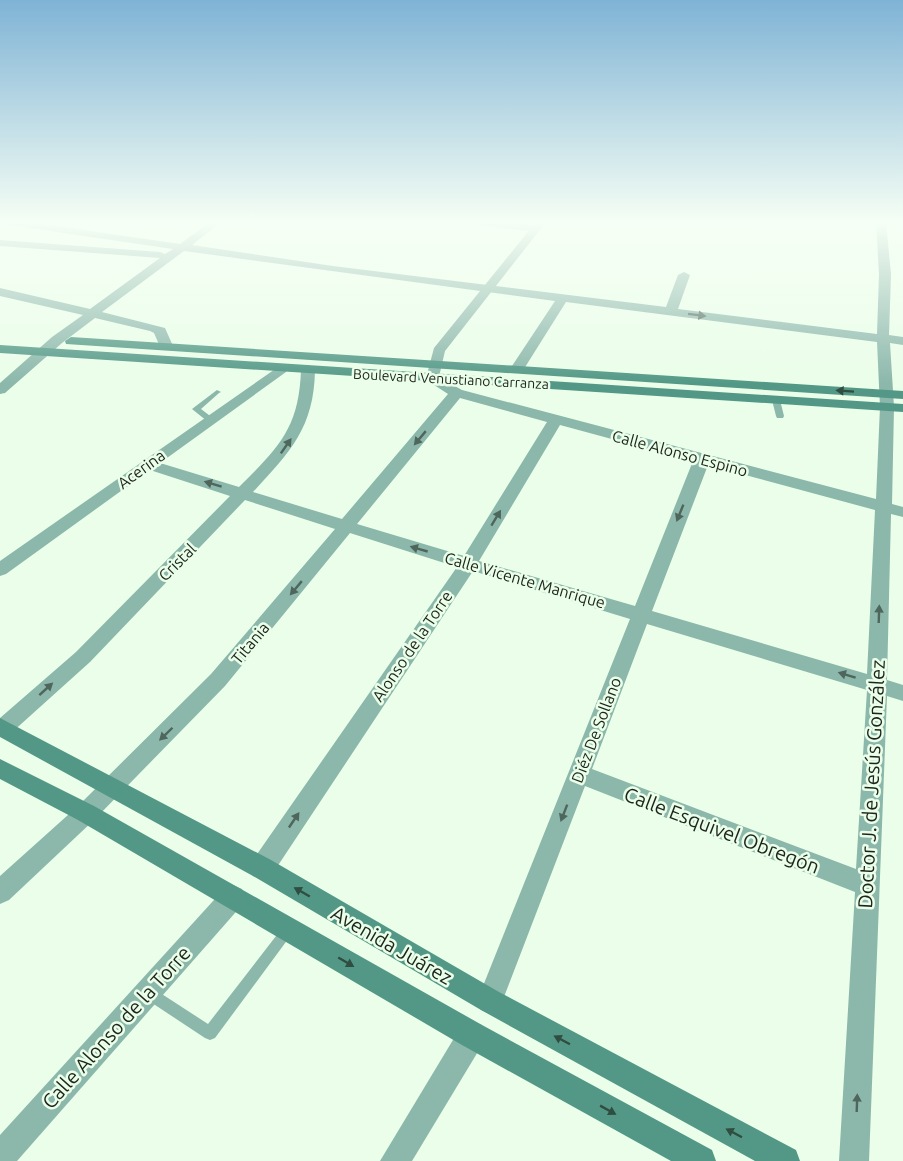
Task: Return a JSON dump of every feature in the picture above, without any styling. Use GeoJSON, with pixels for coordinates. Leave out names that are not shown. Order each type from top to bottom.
{"type":"FeatureCollection","features":[{"type":"Feature","properties":{"kind":"main road","name":"Boulevard Venustiano Carranza"},"geometry":{"type":"LineString","coordinates":[[0,337],[166,346],[776,400],[895,401]]}},
{"type":"Feature","properties":{"kind":"main road","name":"Boulevard Venustiano Carranza"},"geometry":{"type":"LineString","coordinates":[[0,349],[281,369],[434,371],[517,369],[895,401]]}},
{"type":"Feature","properties":{"kind":"main road","name":"Avenida Juárez"},"geometry":{"type":"LineString","coordinates":[[1,727],[262,868],[490,1001],[785,1161]]}},
{"type":"Feature","properties":{"kind":"main road"},"geometry":{"type":"LineString","coordinates":[[0,768],[86,813],[472,1035],[701,1161]]}},
{"type":"Feature","properties":{"kind":"street"},"geometry":{"type":"LineString","coordinates":[[2,386],[42,351],[143,276]]}},
{"type":"Feature","properties":{"kind":"street"},"geometry":{"type":"LineString","coordinates":[[386,276],[903,342]]}},
{"type":"Feature","properties":{"kind":"street"},"geometry":{"type":"LineString","coordinates":[[457,393],[439,384],[434,371],[439,351],[497,276]]}},
{"type":"Feature","properties":{"kind":"street"},"geometry":{"type":"LineString","coordinates":[[671,311],[684,276]]}},
{"type":"Feature","properties":{"kind":"street","name":"Doctor J. de Jesús González"},"geometry":{"type":"LineString","coordinates":[[854,1161],[877,684],[893,510],[895,401],[883,338],[885,276]]}},
{"type":"Feature","properties":{"kind":"street"},"geometry":{"type":"LineString","coordinates":[[0,292],[154,328],[160,331],[166,346]]}},
{"type":"Feature","properties":{"kind":"street"},"geometry":{"type":"LineString","coordinates":[[517,369],[563,298]]}},
{"type":"Feature","properties":{"kind":"street","name":"Acerina"},"geometry":{"type":"LineString","coordinates":[[0,570],[281,369]]}},
{"type":"Feature","properties":{"kind":"street","name":"Cristal"},"geometry":{"type":"LineString","coordinates":[[1,727],[82,657],[284,450],[295,433],[308,400],[308,370]]}},
{"type":"Feature","properties":{"kind":"street","name":"Calle Alonso Espino"},"geometry":{"type":"LineString","coordinates":[[457,393],[893,510]]}},
{"type":"Feature","properties":{"kind":"street","name":"Titania"},"geometry":{"type":"LineString","coordinates":[[0,892],[86,813],[218,680],[457,393]]}},
{"type":"Feature","properties":{"kind":"street","name":"Alonso de la Torre"},"geometry":{"type":"LineString","coordinates":[[262,868],[469,563],[556,419]]}},
{"type":"Feature","properties":{"kind":"street","name":"Diéz De Sollano"},"geometry":{"type":"LineString","coordinates":[[490,1001],[702,459]]}},
{"type":"Feature","properties":{"kind":"street","name":"Calle Vicente Manrique"},"geometry":{"type":"LineString","coordinates":[[147,464],[903,693]]}},
{"type":"Feature","properties":{"kind":"street","name":"Calle Esquivel Obregón"},"geometry":{"type":"LineString","coordinates":[[579,774],[866,885]]}},
{"type":"Feature","properties":{"kind":"street","name":"Calle Alonso de la Torre"},"geometry":{"type":"LineString","coordinates":[[0,1157],[233,897]]}},
{"type":"Feature","properties":{"kind":"street"},"geometry":{"type":"LineString","coordinates":[[396,1161],[472,1035]]}},
{"type":"Feature","properties":{"kind":"lane"},"geometry":{"type":"LineString","coordinates":[[210,419],[196,409],[217,392]]}},
{"type":"Feature","properties":{"kind":"lane"},"geometry":{"type":"LineString","coordinates":[[776,400],[780,416]]}},
{"type":"Feature","properties":{"kind":"lane"},"geometry":{"type":"LineString","coordinates":[[147,992],[210,1033],[289,929]]}}]}
